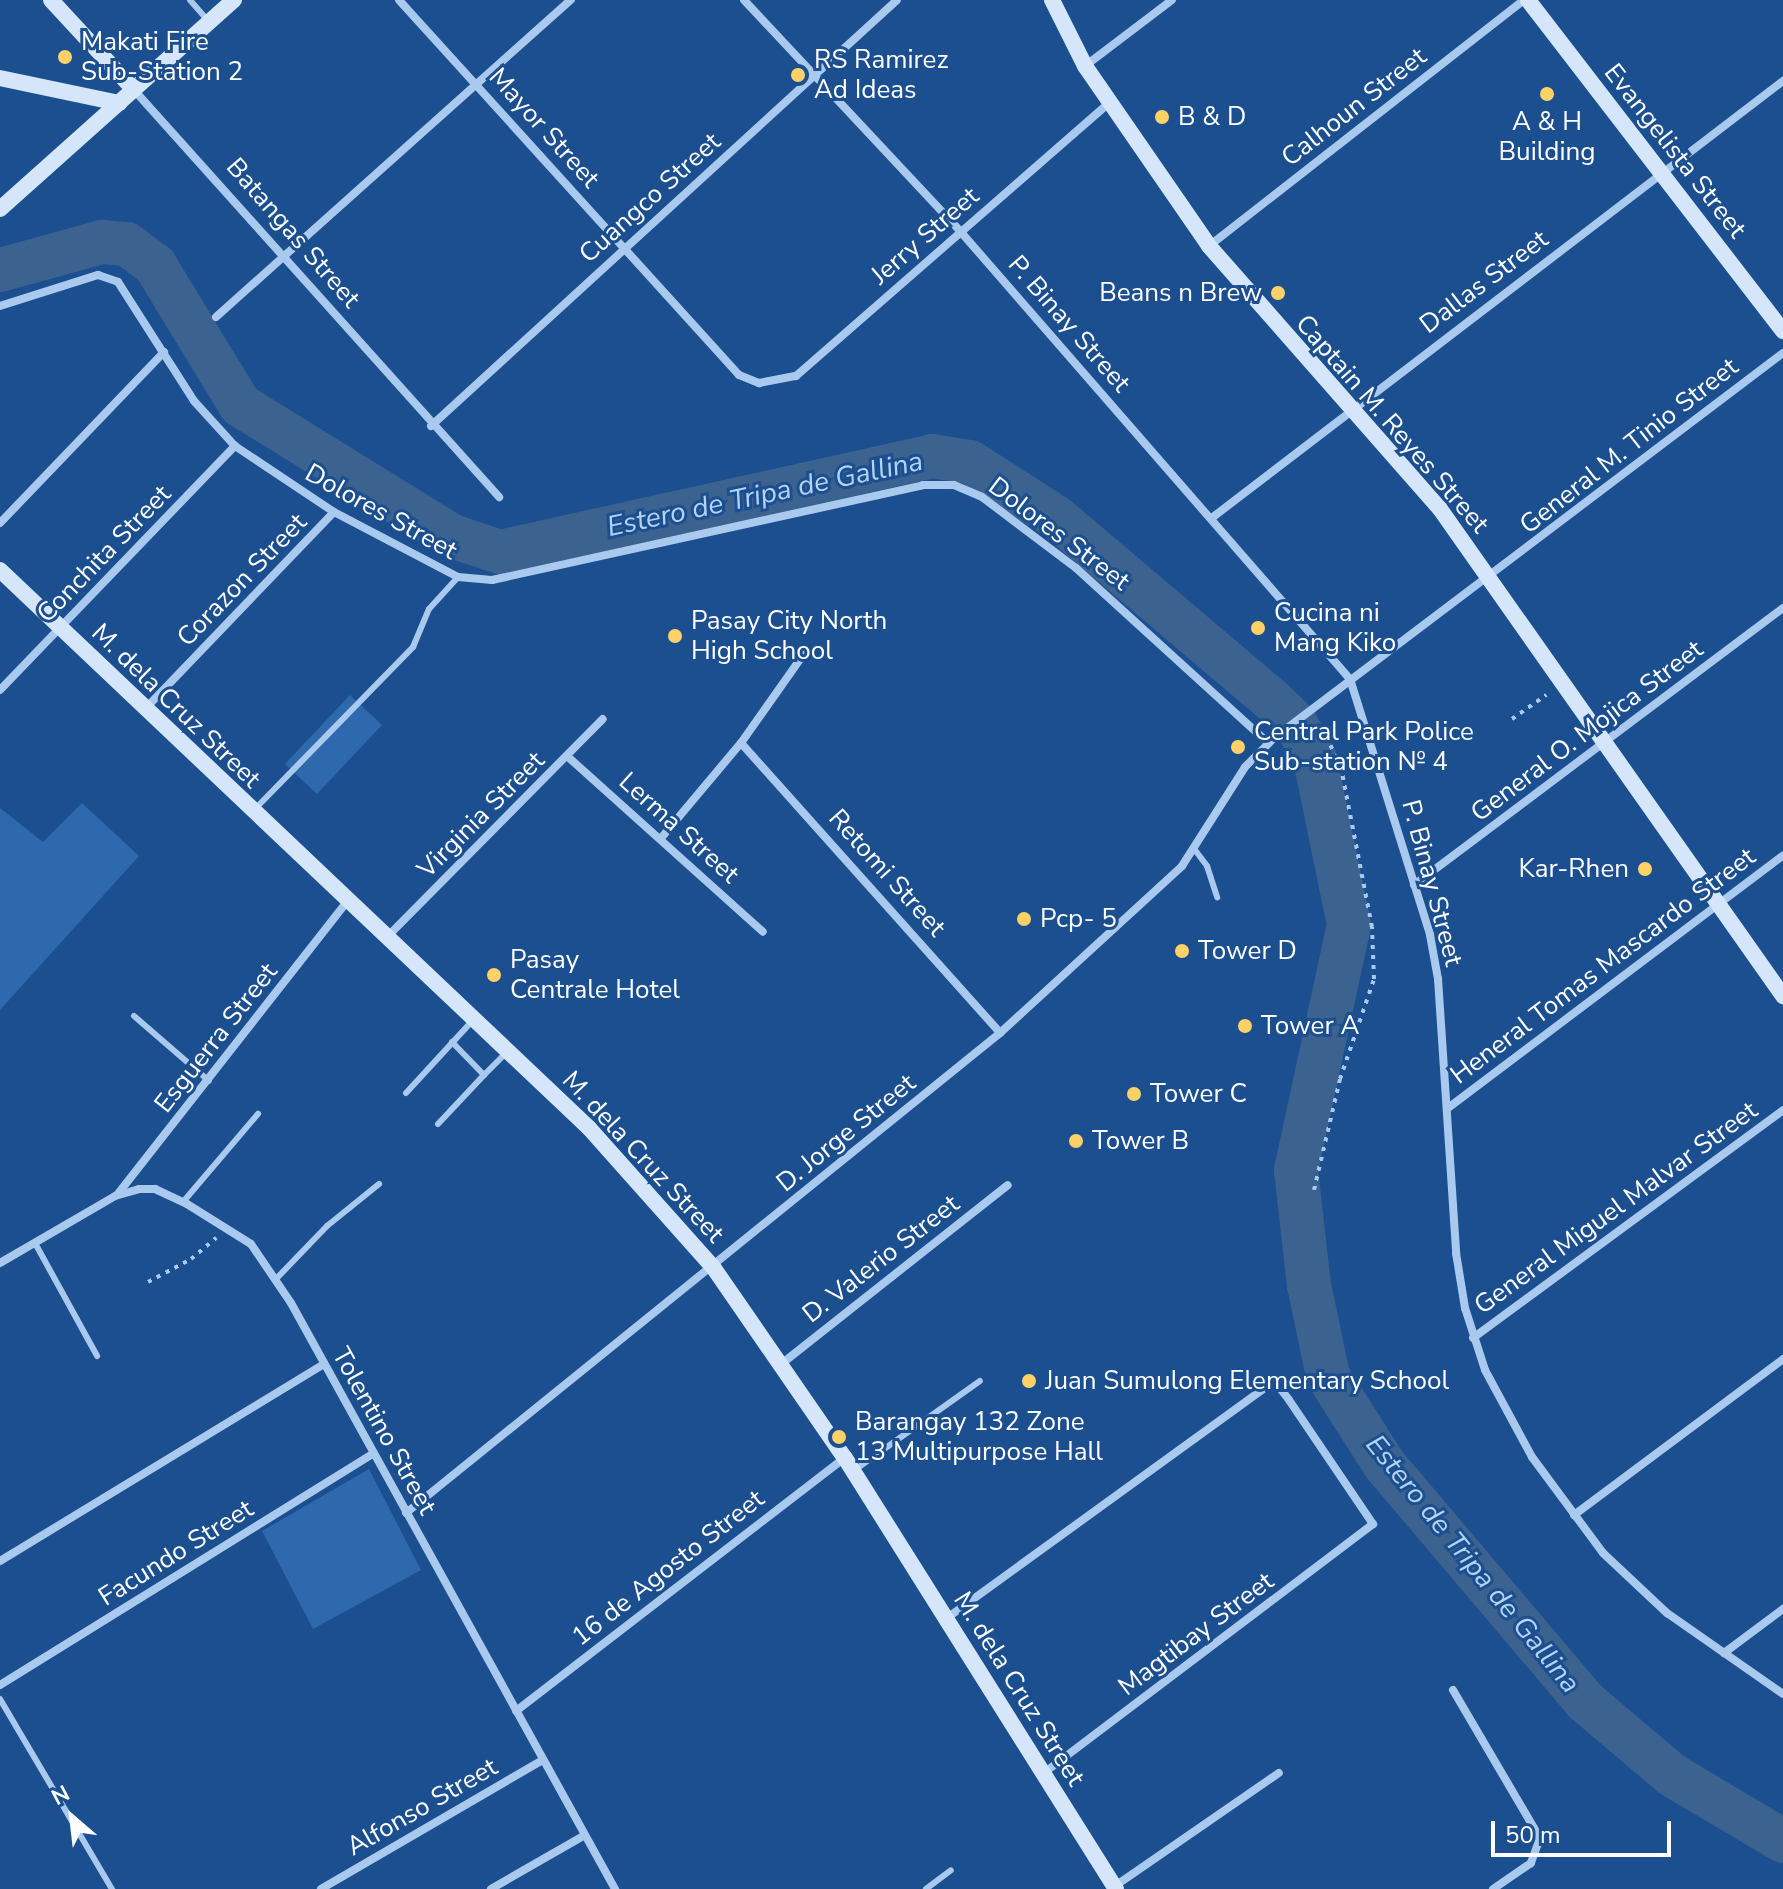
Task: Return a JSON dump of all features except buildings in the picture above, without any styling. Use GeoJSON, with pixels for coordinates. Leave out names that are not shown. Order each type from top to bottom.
{"type":"FeatureCollection","features":[{"type":"Feature","properties":{"kind":"street","name":"Batangas Street"},"geometry":{"type":"LineString","coordinates":[[51,0],[431,426],[499,497]]}},
{"type":"Feature","properties":{"kind":"street"},"geometry":{"type":"LineString","coordinates":[[3,204],[234,0]]}},
{"type":"Feature","properties":{"kind":"street","name":"Mayor Street"},"geometry":{"type":"LineString","coordinates":[[399,0],[739,375],[759,383]]}},
{"type":"Feature","properties":{"kind":"street"},"geometry":{"type":"LineString","coordinates":[[216,317],[571,0]]}},
{"type":"Feature","properties":{"kind":"street","name":"P. Binay Street"},"geometry":{"type":"LineString","coordinates":[[744,0],[960,231],[1213,517],[1350,679],[1414,885],[1438,979],[1456,1253],[1473,1338],[1503,1408],[1574,1515],[1627,1579],[1783,1694]]}},
{"type":"Feature","properties":{"kind":"street","name":"Cuangco Street"},"geometry":{"type":"LineString","coordinates":[[431,426],[897,0]]}},
{"type":"Feature","properties":{"kind":"street","name":"Captain M. Reyes Street"},"geometry":{"type":"LineString","coordinates":[[1052,0],[1085,66],[1209,246],[1427,492],[1783,996]]}},
{"type":"Feature","properties":{"kind":"street"},"geometry":{"type":"LineString","coordinates":[[1085,66],[1172,0]]}},
{"type":"Feature","properties":{"kind":"street","name":"Evangelista Street"},"geometry":{"type":"LineString","coordinates":[[1526,0],[1783,331]]}},
{"type":"Feature","properties":{"kind":"street","name":"Calhoun Street"},"geometry":{"type":"LineString","coordinates":[[1209,246],[1526,0]]}},
{"type":"Feature","properties":{"kind":"street"},"geometry":{"type":"LineString","coordinates":[[0,78],[119,103]]}},
{"type":"Feature","properties":{"kind":"street","name":"Dallas Street"},"geometry":{"type":"LineString","coordinates":[[1213,517],[1351,408],[1783,81]]}},
{"type":"Feature","properties":{"kind":"street","name":"Jerry Street"},"geometry":{"type":"LineString","coordinates":[[759,383],[796,376],[1110,102]]}},
{"type":"Feature","properties":{"kind":"street","name":"Dolores Street"},"geometry":{"type":"LineString","coordinates":[[0,306],[98,275],[118,282],[194,401],[235,446],[334,512],[458,577],[492,580],[923,485],[954,485],[982,497],[1076,568],[1271,741]]}},
{"type":"Feature","properties":{"kind":"street"},"geometry":{"type":"LineString","coordinates":[[0,523],[164,352]]}},
{"type":"Feature","properties":{"kind":"street","name":"General M. Tinio Street"},"geometry":{"type":"LineString","coordinates":[[1271,741],[1783,353]]}},
{"type":"Feature","properties":{"kind":"street","name":"Conchita Street"},"geometry":{"type":"LineString","coordinates":[[0,690],[235,446]]}},
{"type":"Feature","properties":{"kind":"street","name":"Corazon Street"},"geometry":{"type":"LineString","coordinates":[[144,710],[334,512]]}},
{"type":"Feature","properties":{"kind":"street","name":"M. dela Cruz Street"},"geometry":{"type":"LineString","coordinates":[[0,570],[346,903],[589,1128],[713,1267],[849,1464],[1113,1888]]}},
{"type":"Feature","properties":{"kind":"street","name":"General O. Mojica Street"},"geometry":{"type":"LineString","coordinates":[[1414,885],[1783,608]]}},
{"type":"Feature","properties":{"kind":"street"},"geometry":{"type":"LineString","coordinates":[[662,837],[741,743],[803,655]]}},
{"type":"Feature","properties":{"kind":"street","name":"Virginia Street"},"geometry":{"type":"LineString","coordinates":[[386,939],[603,719]]}},
{"type":"Feature","properties":{"kind":"street","name":"D. Jorge Street"},"geometry":{"type":"LineString","coordinates":[[406,1513],[1000,1033],[1160,889],[1195,850],[1245,767],[1271,741]]}},
{"type":"Feature","properties":{"kind":"street","name":"Retomi Street"},"geometry":{"type":"LineString","coordinates":[[741,743],[1000,1033]]}},
{"type":"Feature","properties":{"kind":"street","name":"Lerma Street"},"geometry":{"type":"LineString","coordinates":[[567,756],[662,837],[763,932]]}},
{"type":"Feature","properties":{"kind":"street","name":"Heneral Tomas Mascardo Street"},"geometry":{"type":"LineString","coordinates":[[1448,1108],[1783,856]]}},
{"type":"Feature","properties":{"kind":"street","name":"Esguerra Street"},"geometry":{"type":"LineString","coordinates":[[115,1196],[209,1081],[346,903]]}},
{"type":"Feature","properties":{"kind":"street","name":"General Miguel Malvar Street"},"geometry":{"type":"LineString","coordinates":[[1473,1338],[1783,1110]]}},
{"type":"Feature","properties":{"kind":"street","name":"D. Valerio Street"},"geometry":{"type":"LineString","coordinates":[[780,1365],[1008,1185]]}},
{"type":"Feature","properties":{"kind":"street","name":"Tolentino Street"},"geometry":{"type":"LineString","coordinates":[[0,1263],[115,1196],[155,1189],[183,1202],[251,1244],[324,1364],[615,1889]]}},
{"type":"Feature","properties":{"kind":"street"},"geometry":{"type":"LineString","coordinates":[[1574,1515],[1783,1359]]}},
{"type":"Feature","properties":{"kind":"street"},"geometry":{"type":"LineString","coordinates":[[0,1561],[324,1364]]}},
{"type":"Feature","properties":{"kind":"street","name":"Magtibay Street"},"geometry":{"type":"LineString","coordinates":[[947,1618],[1268,1386],[1279,1387],[1289,1400],[1373,1526],[1043,1775]]}},
{"type":"Feature","properties":{"kind":"street","name":"Facundo Street"},"geometry":{"type":"LineString","coordinates":[[0,1685],[373,1454]]}},
{"type":"Feature","properties":{"kind":"street","name":"16 de Agosto Street"},"geometry":{"type":"LineString","coordinates":[[516,1711],[849,1464]]}},
{"type":"Feature","properties":{"kind":"street"},"geometry":{"type":"LineString","coordinates":[[1724,1653],[1783,1609]]}},
{"type":"Feature","properties":{"kind":"street"},"geometry":{"type":"LineString","coordinates":[[1453,1690],[1540,1838],[1531,1863],[1493,1889]]}},
{"type":"Feature","properties":{"kind":"street","name":"Alfonso Street"},"geometry":{"type":"LineString","coordinates":[[321,1889],[543,1760]]}},
{"type":"Feature","properties":{"kind":"street"},"geometry":{"type":"LineString","coordinates":[[1113,1888],[1279,1773]]}},
{"type":"Feature","properties":{"kind":"street"},"geometry":{"type":"LineString","coordinates":[[491,1889],[585,1835]]}},
{"type":"Feature","properties":{"kind":"lane"},"geometry":{"type":"LineString","coordinates":[[190,0],[209,22]]}},
{"type":"Feature","properties":{"kind":"lane"},"geometry":{"type":"LineString","coordinates":[[252,813],[413,647],[429,609],[458,577]]}},
{"type":"Feature","properties":{"kind":"lane"},"geometry":{"type":"LineString","coordinates":[[1195,850],[1207,866],[1217,897]]}},
{"type":"Feature","properties":{"kind":"lane"},"geometry":{"type":"LineString","coordinates":[[134,1016],[209,1081]]}},
{"type":"Feature","properties":{"kind":"lane"},"geometry":{"type":"LineString","coordinates":[[406,1093],[474,1019]]}},
{"type":"Feature","properties":{"kind":"lane"},"geometry":{"type":"LineString","coordinates":[[452,1042],[484,1075]]}},
{"type":"Feature","properties":{"kind":"lane"},"geometry":{"type":"LineString","coordinates":[[438,1124],[508,1051]]}},
{"type":"Feature","properties":{"kind":"lane"},"geometry":{"type":"LineString","coordinates":[[183,1202],[258,1114]]}},
{"type":"Feature","properties":{"kind":"lane"},"geometry":{"type":"LineString","coordinates":[[275,1280],[327,1226],[379,1184]]}},
{"type":"Feature","properties":{"kind":"lane"},"geometry":{"type":"LineString","coordinates":[[35,1243],[97,1356]]}},
{"type":"Feature","properties":{"kind":"lane"},"geometry":{"type":"LineString","coordinates":[[849,1464],[980,1381]]}},
{"type":"Feature","properties":{"kind":"lane"},"geometry":{"type":"LineString","coordinates":[[0,1699],[112,1889]]}},
{"type":"Feature","properties":{"kind":"lane"},"geometry":{"type":"LineString","coordinates":[[926,1889],[951,1870]]}},
{"type":"Feature","properties":{"kind":"path"},"geometry":{"type":"LineString","coordinates":[[1512,719],[1563,683]]}},
{"type":"Feature","properties":{"kind":"path"},"geometry":{"type":"LineString","coordinates":[[1313,708],[1344,779],[1372,927],[1374,979],[1340,1079],[1314,1190]]}},
{"type":"Feature","properties":{"kind":"path"},"geometry":{"type":"LineString","coordinates":[[148,1282],[191,1259],[227,1229]]}},
{"type":"Feature","properties":{"kind":"shaded area"},"geometry":{"type":"Polygon","coordinates":[[[350,695],[382,725],[317,794],[285,764],[350,695]]]}},
{"type":"Feature","properties":{"kind":"shaded area"},"geometry":{"type":"Polygon","coordinates":[[[82,803],[139,856],[0,1010],[0,808],[43,842],[82,803]]]}},
{"type":"Feature","properties":{"kind":"shaded area"},"geometry":{"type":"Polygon","coordinates":[[[369,1469],[421,1570],[313,1629],[262,1531],[369,1469]]]}},
{"type":"Feature","properties":{"kind":"waterway","name":"Estero de Tripa de Gallina"},"geometry":{"type":"LineString","coordinates":[[0,270],[102,242],[127,244],[155,265],[240,405],[452,536],[500,552],[932,456],[970,462],[1056,517],[1272,700],[1295,722],[1315,759],[1349,925],[1296,1170],[1309,1285],[1328,1376],[1384,1464],[1586,1702],[1672,1775],[1783,1841]]}},
{"type":"Feature","properties":{"kind":"place","name":"Makati Fire Sub-Station 2"},"geometry":{"type":"Point","coordinates":[65,57]}},
{"type":"Feature","properties":{"kind":"place","name":"RS Ramirez Ad Ideas"},"geometry":{"type":"Point","coordinates":[798,75]}},
{"type":"Feature","properties":{"kind":"place","name":"A & H Building"},"geometry":{"type":"Point","coordinates":[1547,94]}},
{"type":"Feature","properties":{"kind":"place","name":"B & D"},"geometry":{"type":"Point","coordinates":[1162,117]}},
{"type":"Feature","properties":{"kind":"place","name":"Beans n Brew"},"geometry":{"type":"Point","coordinates":[1278,293]}},
{"type":"Feature","properties":{"kind":"place","name":"Cucina ni Mang Kiko"},"geometry":{"type":"Point","coordinates":[1258,628]}},
{"type":"Feature","properties":{"kind":"place","name":"Pasay City North High School"},"geometry":{"type":"Point","coordinates":[675,636]}},
{"type":"Feature","properties":{"kind":"place","name":"Central Park Police Sub-station № 4"},"geometry":{"type":"Point","coordinates":[1238,747]}},
{"type":"Feature","properties":{"kind":"place","name":"Kar-Rhen"},"geometry":{"type":"Point","coordinates":[1645,869]}},
{"type":"Feature","properties":{"kind":"place","name":"Pcp- 5"},"geometry":{"type":"Point","coordinates":[1024,919]}},
{"type":"Feature","properties":{"kind":"place","name":"Tower D"},"geometry":{"type":"Point","coordinates":[1182,951]}},
{"type":"Feature","properties":{"kind":"place","name":"Pasay Centrale Hotel"},"geometry":{"type":"Point","coordinates":[494,975]}},
{"type":"Feature","properties":{"kind":"place","name":"Tower A"},"geometry":{"type":"Point","coordinates":[1245,1026]}},
{"type":"Feature","properties":{"kind":"place","name":"Tower C"},"geometry":{"type":"Point","coordinates":[1134,1094]}},
{"type":"Feature","properties":{"kind":"place","name":"Tower B"},"geometry":{"type":"Point","coordinates":[1076,1141]}},
{"type":"Feature","properties":{"kind":"place","name":"Juan Sumulong Elementary School"},"geometry":{"type":"Point","coordinates":[1029,1381]}},
{"type":"Feature","properties":{"kind":"place","name":"Barangay 132 Zone 13 Multipurpose Hall"},"geometry":{"type":"Point","coordinates":[839,1437]}}]}
